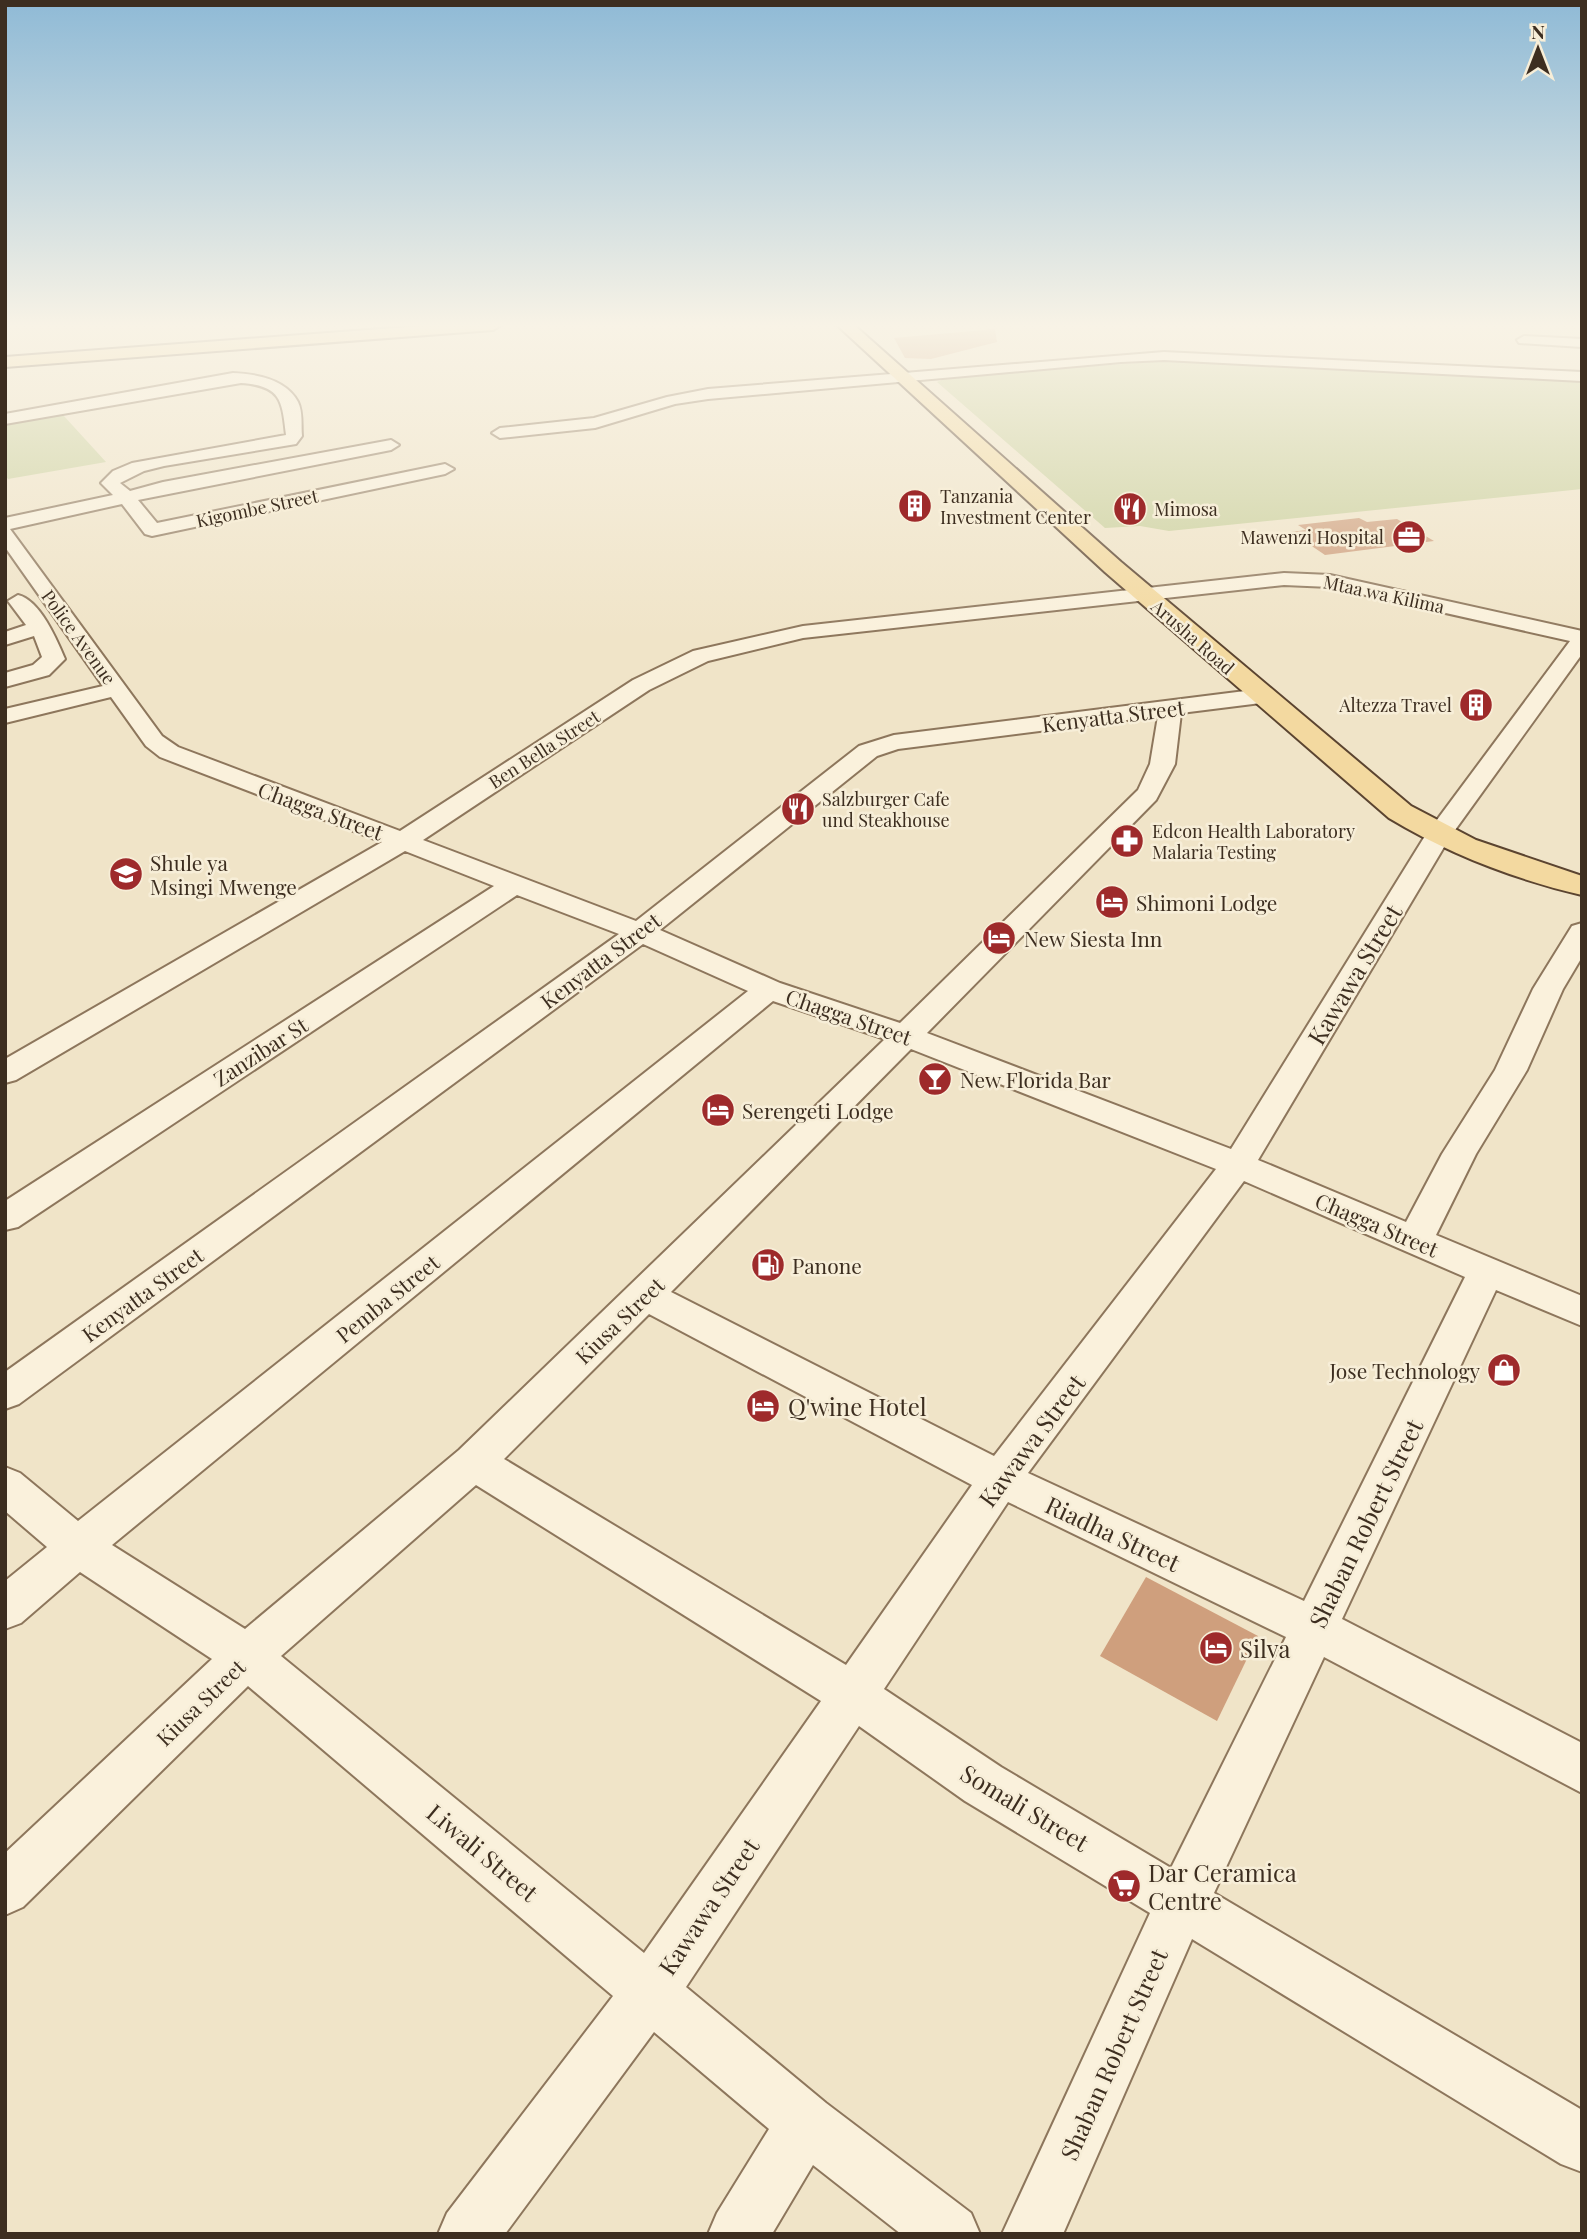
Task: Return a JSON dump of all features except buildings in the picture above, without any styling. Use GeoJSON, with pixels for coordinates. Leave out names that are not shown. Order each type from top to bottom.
{"type":"FeatureCollection","features":[{"type":"Feature","properties":{"kind":"main road","name":"Arusha Road"},"geometry":{"type":"LineString","coordinates":[[961,429],[1142,593],[1385,801],[1438,836],[1485,856],[1582,886]]}},
{"type":"Feature","properties":{"kind":"street"},"geometry":{"type":"LineString","coordinates":[[132,504],[110,484],[125,469],[290,440],[294,436],[293,429]]}},
{"type":"Feature","properties":{"kind":"street"},"geometry":{"type":"LineString","coordinates":[[500,433],[537,429]]}},
{"type":"Feature","properties":{"kind":"street"},"geometry":{"type":"LineString","coordinates":[[132,504],[171,485],[394,453],[259,488]]}},
{"type":"Feature","properties":{"kind":"street","name":"Kigombe Street"},"geometry":{"type":"LineString","coordinates":[[132,504],[152,530],[445,469]]}},
{"type":"Feature","properties":{"kind":"street"},"geometry":{"type":"LineString","coordinates":[[5,524],[132,504],[164,507]]}},
{"type":"Feature","properties":{"kind":"street","name":"Police Avenue"},"geometry":{"type":"LineString","coordinates":[[5,533],[154,741]]}},
{"type":"Feature","properties":{"kind":"street","name":"Mtaa wa Kilima"},"geometry":{"type":"LineString","coordinates":[[1142,593],[1284,579],[1330,581],[1582,638]]}},
{"type":"Feature","properties":{"kind":"street","name":"Ben Bella Street"},"geometry":{"type":"LineString","coordinates":[[5,1073],[405,840],[641,685],[701,656],[803,632],[1142,593]]}},
{"type":"Feature","properties":{"kind":"street"},"geometry":{"type":"LineString","coordinates":[[11,602],[47,595]]}},
{"type":"Feature","properties":{"kind":"street"},"geometry":{"type":"LineString","coordinates":[[5,680],[41,670],[54,659],[52,647],[40,627],[11,602]]}},
{"type":"Feature","properties":{"kind":"street"},"geometry":{"type":"LineString","coordinates":[[5,639],[40,627]]}},
{"type":"Feature","properties":{"kind":"street","name":"Kawawa Street"},"geometry":{"type":"LineString","coordinates":[[468,2234],[650,1992],[1000,1479],[1238,1165],[1438,836],[1582,638]]}},
{"type":"Feature","properties":{"kind":"street"},"geometry":{"type":"LineString","coordinates":[[5,692],[9,715],[117,689]]}},
{"type":"Feature","properties":{"kind":"street","name":"Kenyatta Street"},"geometry":{"type":"LineString","coordinates":[[5,1393],[640,932],[737,852],[868,751],[894,742],[1261,696]]}},
{"type":"Feature","properties":{"kind":"street","name":"Kiusa Street"},"geometry":{"type":"LineString","coordinates":[[5,1889],[247,1656],[474,1462],[907,1036],[1147,795],[1157,782],[1167,753],[1170,708]]}},
{"type":"Feature","properties":{"kind":"street","name":"Chagga Street"},"geometry":{"type":"LineString","coordinates":[[154,741],[186,760],[405,840],[640,932],[769,989],[907,1036],[1238,1165],[1582,1312]]}},
{"type":"Feature","properties":{"kind":"street","name":"Zanzibar St"},"geometry":{"type":"LineString","coordinates":[[5,1218],[515,884]]}},
{"type":"Feature","properties":{"kind":"street"},"geometry":{"type":"LineString","coordinates":[[1415,1240],[1459,1154],[1511,1070],[1548,989],[1582,932]]}},
{"type":"Feature","properties":{"kind":"street","name":"Pemba Street"},"geometry":{"type":"LineString","coordinates":[[5,1609],[78,1547],[769,989]]}},
{"type":"Feature","properties":{"kind":"street","name":"Shaban Robert Street"},"geometry":{"type":"LineString","coordinates":[[1032,2234],[1183,1900],[1487,1270]]}},
{"type":"Feature","properties":{"kind":"street","name":"Riadha Street"},"geometry":{"type":"LineString","coordinates":[[644,1295],[1000,1479],[1314,1629],[1582,1769]]}},
{"type":"Feature","properties":{"kind":"street","name":"Somali Street"},"geometry":{"type":"LineString","coordinates":[[474,1462],[852,1694],[984,1784],[1183,1900],[1582,2143]]}},
{"type":"Feature","properties":{"kind":"street","name":"Liwali Street"},"geometry":{"type":"LineString","coordinates":[[5,1485],[78,1547],[247,1656],[806,2123],[950,2234]]}},
{"type":"Feature","properties":{"kind":"street"},"geometry":{"type":"LineString","coordinates":[[738,2234],[806,2123]]}},
{"type":"Feature","properties":{"kind":"green space"},"geometry":{"type":"Polygon","coordinates":[[[5,429],[76,429],[106,462],[8,479],[5,475],[5,429]]]}},
{"type":"Feature","properties":{"kind":"green space"},"geometry":{"type":"Polygon","coordinates":[[[992,429],[1582,429],[1582,489],[1169,531],[1140,526],[1105,528],[992,429]]]}},
{"type":"Feature","properties":{"kind":"place","name":"Tanzania Investment Center"},"geometry":{"type":"Point","coordinates":[915,506]}},
{"type":"Feature","properties":{"kind":"place","name":"Mimosa"},"geometry":{"type":"Point","coordinates":[1130,509]}},
{"type":"Feature","properties":{"kind":"place","name":"Mawenzi Hospital"},"geometry":{"type":"Point","coordinates":[1409,537]}},
{"type":"Feature","properties":{"kind":"place","name":"Altezza Travel"},"geometry":{"type":"Point","coordinates":[1476,705]}},
{"type":"Feature","properties":{"kind":"place","name":"Salzburger Cafe und Steakhouse"},"geometry":{"type":"Point","coordinates":[798,809]}},
{"type":"Feature","properties":{"kind":"place","name":"Edcon Health Laboratory Malaria Testing"},"geometry":{"type":"Point","coordinates":[1127,841]}},
{"type":"Feature","properties":{"kind":"place","name":"Shule ya Msingi Mwenge"},"geometry":{"type":"Point","coordinates":[126,874]}},
{"type":"Feature","properties":{"kind":"place","name":"Shimoni Lodge"},"geometry":{"type":"Point","coordinates":[1112,902]}},
{"type":"Feature","properties":{"kind":"place","name":"New Siesta Inn"},"geometry":{"type":"Point","coordinates":[999,938]}},
{"type":"Feature","properties":{"kind":"place","name":"New Florida Bar"},"geometry":{"type":"Point","coordinates":[935,1079]}},
{"type":"Feature","properties":{"kind":"place","name":"Serengeti Lodge"},"geometry":{"type":"Point","coordinates":[718,1110]}},
{"type":"Feature","properties":{"kind":"place","name":"Panone"},"geometry":{"type":"Point","coordinates":[768,1265]}},
{"type":"Feature","properties":{"kind":"place","name":"Jose Technology"},"geometry":{"type":"Point","coordinates":[1504,1370]}},
{"type":"Feature","properties":{"kind":"place","name":"Q'wine Hotel"},"geometry":{"type":"Point","coordinates":[763,1406]}},
{"type":"Feature","properties":{"kind":"place","name":"Silva"},"geometry":{"type":"Point","coordinates":[1216,1648]}},
{"type":"Feature","properties":{"kind":"place","name":"Dar Ceramica Centre"},"geometry":{"type":"Point","coordinates":[1124,1886]}}]}
